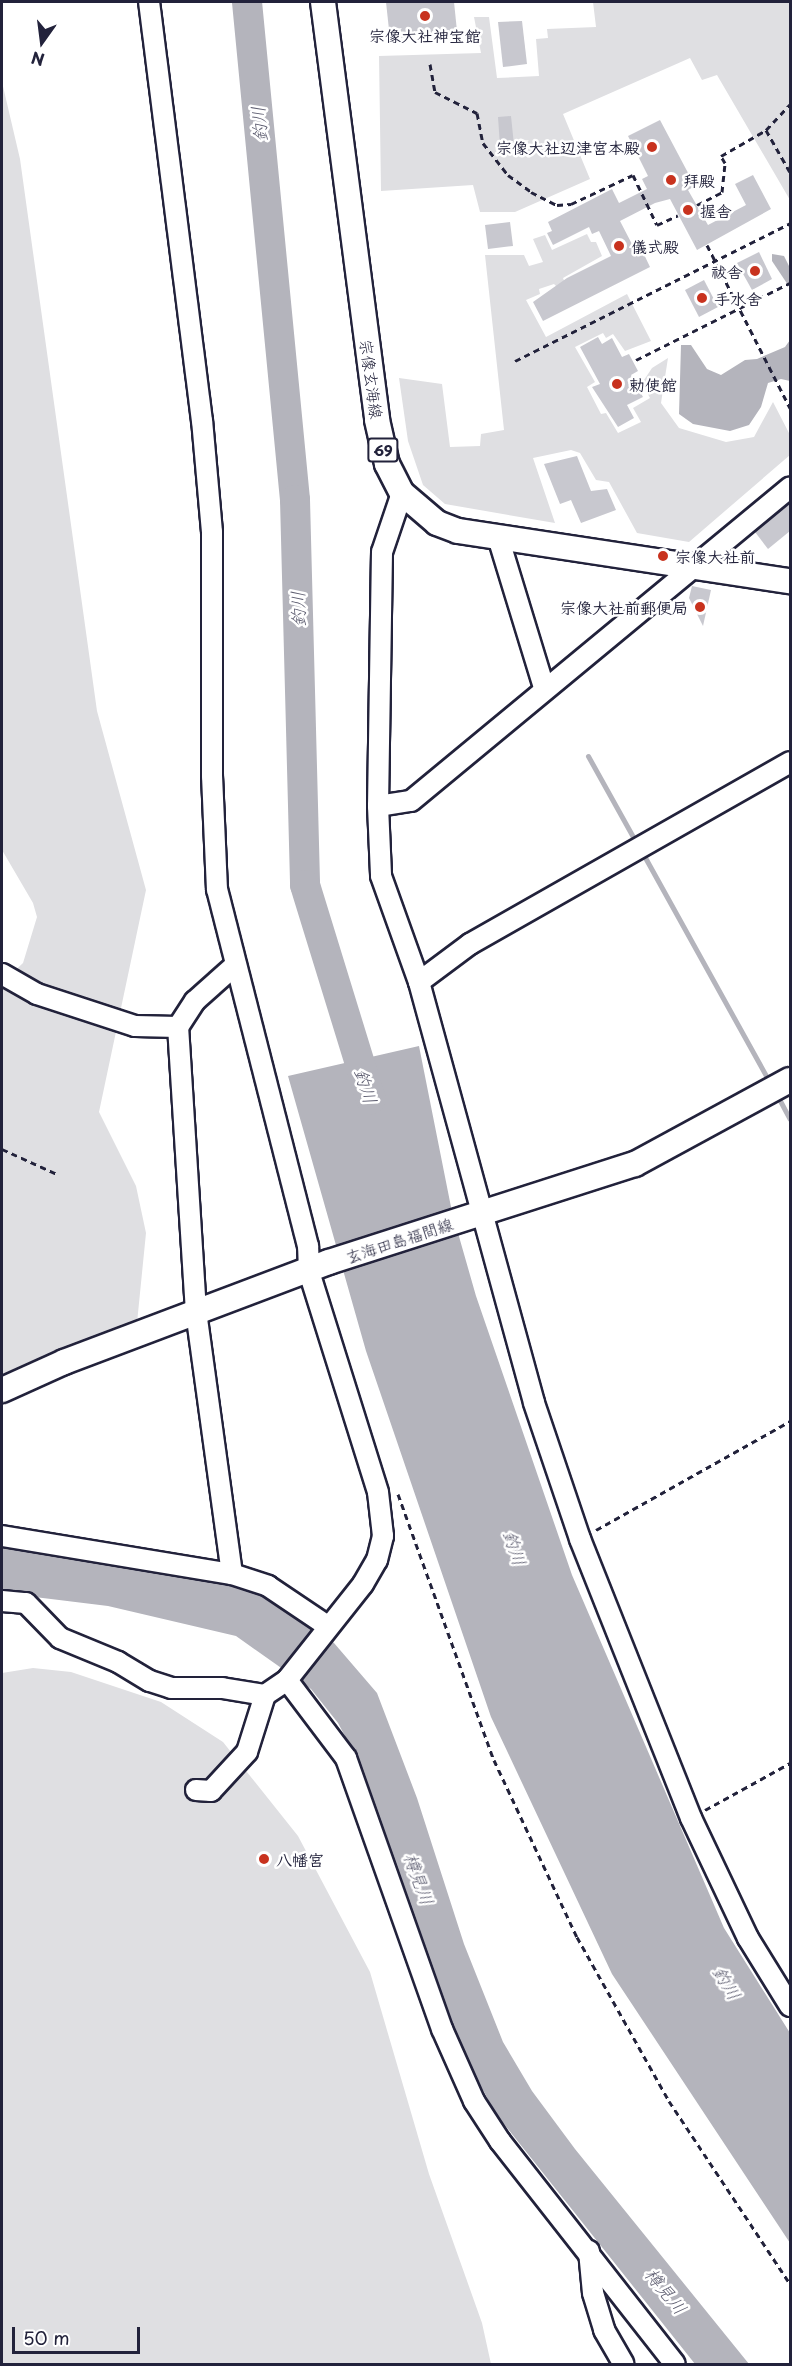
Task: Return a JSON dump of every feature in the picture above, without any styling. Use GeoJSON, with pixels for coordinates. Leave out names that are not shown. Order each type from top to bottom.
{"type":"FeatureCollection","features":[{"type":"Feature","properties":{"kind":"main road","name":"宗像玄海線"},"geometry":{"type":"LineString","coordinates":[[323,2],[377,420],[387,464],[402,493],[437,523],[498,537],[790,581]]}},
{"type":"Feature","properties":{"kind":"main road","name":"玄海田島福間線"},"geometry":{"type":"LineString","coordinates":[[2,1390],[64,1362],[196,1312],[473,1215],[635,1164],[790,1080]]}},
{"type":"Feature","properties":{"kind":"street"},"geometry":{"type":"LineString","coordinates":[[149,2],[202,421],[212,532],[213,845],[217,891],[233,967],[308,1246],[309,1272],[383,1514],[377,1560],[287,1680],[265,1695],[247,1752],[211,1791],[196,1790]]}},
{"type":"Feature","properties":{"kind":"street"},"geometry":{"type":"LineString","coordinates":[[378,806],[411,801],[544,687],[790,488]]}},
{"type":"Feature","properties":{"kind":"street"},"geometry":{"type":"LineString","coordinates":[[402,493],[382,552],[378,806],[381,876],[419,982],[473,1215],[580,1539],[691,1818],[748,1938],[790,2006]]}},
{"type":"Feature","properties":{"kind":"street"},"geometry":{"type":"LineString","coordinates":[[498,537],[544,687]]}},
{"type":"Feature","properties":{"kind":"street"},"geometry":{"type":"LineString","coordinates":[[419,982],[470,944],[790,762]]}},
{"type":"Feature","properties":{"kind":"street"},"geometry":{"type":"LineString","coordinates":[[232,1574],[196,1312],[178,1027],[195,1001],[233,967]]}},
{"type":"Feature","properties":{"kind":"street"},"geometry":{"type":"LineString","coordinates":[[2,974],[37,994],[135,1026],[178,1027]]}},
{"type":"Feature","properties":{"kind":"street"},"geometry":{"type":"LineString","coordinates":[[2,1536],[232,1574],[268,1586],[325,1631]]}},
{"type":"Feature","properties":{"kind":"street"},"geometry":{"type":"LineString","coordinates":[[2,1600],[26,1604],[60,1638],[118,1662],[150,1681],[171,1688],[222,1688],[265,1695]]}},
{"type":"Feature","properties":{"kind":"street"},"geometry":{"type":"LineString","coordinates":[[287,1680],[346,1758],[442,2029],[474,2101],[500,2141],[589,2251],[675,2364]]}},
{"type":"Feature","properties":{"kind":"street"},"geometry":{"type":"LineString","coordinates":[[589,2251],[593,2293],[604,2330],[622,2364]]}},
{"type":"Feature","properties":{"kind":"path"},"geometry":{"type":"LineString","coordinates":[[430,64],[435,92],[477,113],[483,143],[508,175],[531,192],[557,205],[571,204],[633,175],[657,225],[678,215]]}},
{"type":"Feature","properties":{"kind":"path"},"geometry":{"type":"LineString","coordinates":[[697,205],[722,192],[725,163],[721,156],[766,130],[790,104]]}},
{"type":"Feature","properties":{"kind":"path"},"geometry":{"type":"LineString","coordinates":[[766,130],[790,172]]}},
{"type":"Feature","properties":{"kind":"path"},"geometry":{"type":"LineString","coordinates":[[515,361],[790,223]]}},
{"type":"Feature","properties":{"kind":"path"},"geometry":{"type":"LineString","coordinates":[[707,245],[790,408]]}},
{"type":"Feature","properties":{"kind":"path"},"geometry":{"type":"LineString","coordinates":[[636,360],[790,283]]}},
{"type":"Feature","properties":{"kind":"path"},"geometry":{"type":"LineString","coordinates":[[2,1149],[57,1174]]}},
{"type":"Feature","properties":{"kind":"path"},"geometry":{"type":"LineString","coordinates":[[580,1539],[790,1420]]}},
{"type":"Feature","properties":{"kind":"path"},"geometry":{"type":"LineString","coordinates":[[396,1489],[467,1694],[577,1937],[669,2101],[790,2284]]}},
{"type":"Feature","properties":{"kind":"path"},"geometry":{"type":"LineString","coordinates":[[691,1818],[790,1763]]}},
{"type":"Feature","properties":{"kind":"shaded area"},"geometry":{"type":"Polygon","coordinates":[[[593,2],[790,2],[790,200],[717,75],[702,80],[690,58],[563,114],[590,179],[515,212],[480,212],[473,185],[381,191],[379,56],[481,53],[474,17],[489,17],[497,78],[539,76],[536,39],[548,38],[547,29],[596,27],[593,2]]]}},
{"type":"Feature","properties":{"kind":"shaded area"},"geometry":{"type":"Polygon","coordinates":[[[2,82],[20,159],[97,711],[146,890],[99,1112],[136,1186],[146,1233],[137,1323],[37,1360],[2,1379],[2,983],[23,963],[37,917],[33,903],[2,850],[2,82]]]}},
{"type":"Feature","properties":{"kind":"shaded area"},"geometry":{"type":"Polygon","coordinates":[[[587,234],[591,242],[596,242],[602,256],[563,278],[565,283],[558,288],[554,284],[539,289],[540,294],[526,300],[546,337],[627,294],[651,341],[625,351],[613,334],[606,338],[603,333],[575,347],[595,382],[587,387],[601,414],[606,413],[618,433],[641,422],[633,408],[650,398],[642,383],[652,368],[668,358],[661,403],[679,428],[726,442],[754,437],[773,402],[790,435],[790,455],[689,542],[637,533],[609,482],[596,480],[580,453],[571,450],[533,458],[555,523],[445,504],[423,485],[408,441],[399,378],[442,384],[450,447],[480,446],[481,434],[504,430],[485,255],[524,255],[529,266],[543,262],[533,239],[545,235],[552,250],[587,234]]]}},
{"type":"Feature","properties":{"kind":"shaded area"},"geometry":{"type":"Polygon","coordinates":[[[33,1668],[71,1672],[161,1702],[223,1742],[298,1836],[370,1972],[429,2174],[482,2323],[491,2364],[2,2364],[2,1673],[33,1668]]]}},
{"type":"Feature","properties":{"kind":"water"},"geometry":{"type":"Polygon","coordinates":[[[772,254],[784,256],[790,268],[790,288],[772,261],[772,254]]]}},
{"type":"Feature","properties":{"kind":"water"},"geometry":{"type":"Polygon","coordinates":[[[790,340],[790,381],[781,379],[768,383],[761,407],[749,425],[730,431],[693,424],[679,414],[681,345],[691,345],[707,369],[721,375],[745,360],[757,359],[785,347],[790,340]]]}},
{"type":"Feature","properties":{"kind":"water"},"geometry":{"type":"Polygon","coordinates":[[[419,1046],[452,1212],[476,1296],[572,1575],[724,1928],[790,2033],[790,2243],[612,1974],[491,1717],[366,1351],[288,1076],[419,1046]]]}},
{"type":"Feature","properties":{"kind":"water","name":"樽見川"},"geometry":{"type":"Polygon","coordinates":[[[2,1543],[180,1572],[254,1590],[310,1622],[334,1643],[377,1693],[417,1798],[464,1944],[503,2042],[532,2091],[575,2149],[749,2364],[695,2364],[496,2114],[444,2018],[360,1764],[338,1723],[311,1689],[236,1636],[108,1606],[2,1593],[2,1543]]]}},
{"type":"Feature","properties":{"kind":"building","name":"宗像大社神宝館"},"geometry":{"type":"Polygon","coordinates":[[[386,2],[454,2],[457,31],[390,39],[386,2]]]}},
{"type":"Feature","properties":{"kind":"building"},"geometry":{"type":"Polygon","coordinates":[[[522,21],[527,64],[503,67],[498,22],[522,21]]]}},
{"type":"Feature","properties":{"kind":"building"},"geometry":{"type":"Polygon","coordinates":[[[511,116],[514,145],[500,146],[498,117],[511,116]]]}},
{"type":"Feature","properties":{"kind":"building"},"geometry":{"type":"Polygon","coordinates":[[[660,120],[695,186],[688,190],[708,225],[746,205],[735,184],[753,175],[771,209],[697,250],[670,199],[655,203],[620,221],[634,248],[640,246],[650,267],[543,321],[533,302],[567,278],[611,256],[599,231],[592,234],[589,227],[553,245],[547,233],[552,231],[548,222],[612,189],[619,203],[647,189],[642,179],[648,176],[628,136],[660,120]]]}},
{"type":"Feature","properties":{"kind":"building"},"geometry":{"type":"Polygon","coordinates":[[[510,222],[513,246],[488,249],[485,225],[510,222]]]}},
{"type":"Feature","properties":{"kind":"building","name":"祓舎"},"geometry":{"type":"Polygon","coordinates":[[[759,252],[772,279],[752,290],[737,263],[759,252]]]}},
{"type":"Feature","properties":{"kind":"building","name":"手水舍"},"geometry":{"type":"Polygon","coordinates":[[[704,280],[718,307],[699,317],[685,290],[704,280]]]}},
{"type":"Feature","properties":{"kind":"building","name":"勅使館"},"geometry":{"type":"Polygon","coordinates":[[[598,337],[602,344],[612,338],[622,357],[629,354],[638,371],[631,375],[643,397],[627,405],[634,418],[618,427],[592,387],[600,384],[580,347],[598,337]]]}},
{"type":"Feature","properties":{"kind":"building"},"geometry":{"type":"Polygon","coordinates":[[[577,456],[591,491],[607,489],[616,510],[581,523],[571,500],[560,504],[544,464],[577,456]]]}},
{"type":"Feature","properties":{"kind":"building"},"geometry":{"type":"Polygon","coordinates":[[[790,503],[790,531],[768,549],[755,532],[790,503]]]}},
{"type":"Feature","properties":{"kind":"building","name":"宗像大社前郵便局"},"geometry":{"type":"Polygon","coordinates":[[[692,586],[711,590],[703,626],[689,598],[692,586]]]}},
{"type":"Feature","properties":{"kind":"waterway","name":"釣川"},"geometry":{"type":"LineString","coordinates":[[247,2],[295,500],[305,885],[371,1099]]}},
{"type":"Feature","properties":{"kind":"waterway"},"geometry":{"type":"LineString","coordinates":[[588,756],[637,844]]}},
{"type":"Feature","properties":{"kind":"waterway"},"geometry":{"type":"LineString","coordinates":[[642,852],[771,1085]]}},
{"type":"Feature","properties":{"kind":"waterway"},"geometry":{"type":"LineString","coordinates":[[777,1095],[790,1119]]}},
{"type":"Feature","properties":{"kind":"place","name":"宗像大社神宝館"},"geometry":{"type":"Point","coordinates":[425,16]}},
{"type":"Feature","properties":{"kind":"place","name":"宗像大社辺津宮本殿"},"geometry":{"type":"Point","coordinates":[652,147]}},
{"type":"Feature","properties":{"kind":"place","name":"拜殿"},"geometry":{"type":"Point","coordinates":[671,180]}},
{"type":"Feature","properties":{"kind":"place","name":"握舎"},"geometry":{"type":"Point","coordinates":[688,210]}},
{"type":"Feature","properties":{"kind":"place","name":"儀式殿"},"geometry":{"type":"Point","coordinates":[619,246]}},
{"type":"Feature","properties":{"kind":"place","name":"祓舎"},"geometry":{"type":"Point","coordinates":[755,271]}},
{"type":"Feature","properties":{"kind":"place","name":"手水舍"},"geometry":{"type":"Point","coordinates":[702,298]}},
{"type":"Feature","properties":{"kind":"place","name":"勅使館"},"geometry":{"type":"Point","coordinates":[617,384]}},
{"type":"Feature","properties":{"kind":"place","name":"宗像大社前"},"geometry":{"type":"Point","coordinates":[663,556]}},
{"type":"Feature","properties":{"kind":"place","name":"宗像大社前郵便局"},"geometry":{"type":"Point","coordinates":[700,607]}},
{"type":"Feature","properties":{"kind":"place","name":"八幡宮"},"geometry":{"type":"Point","coordinates":[264,1859]}}]}
